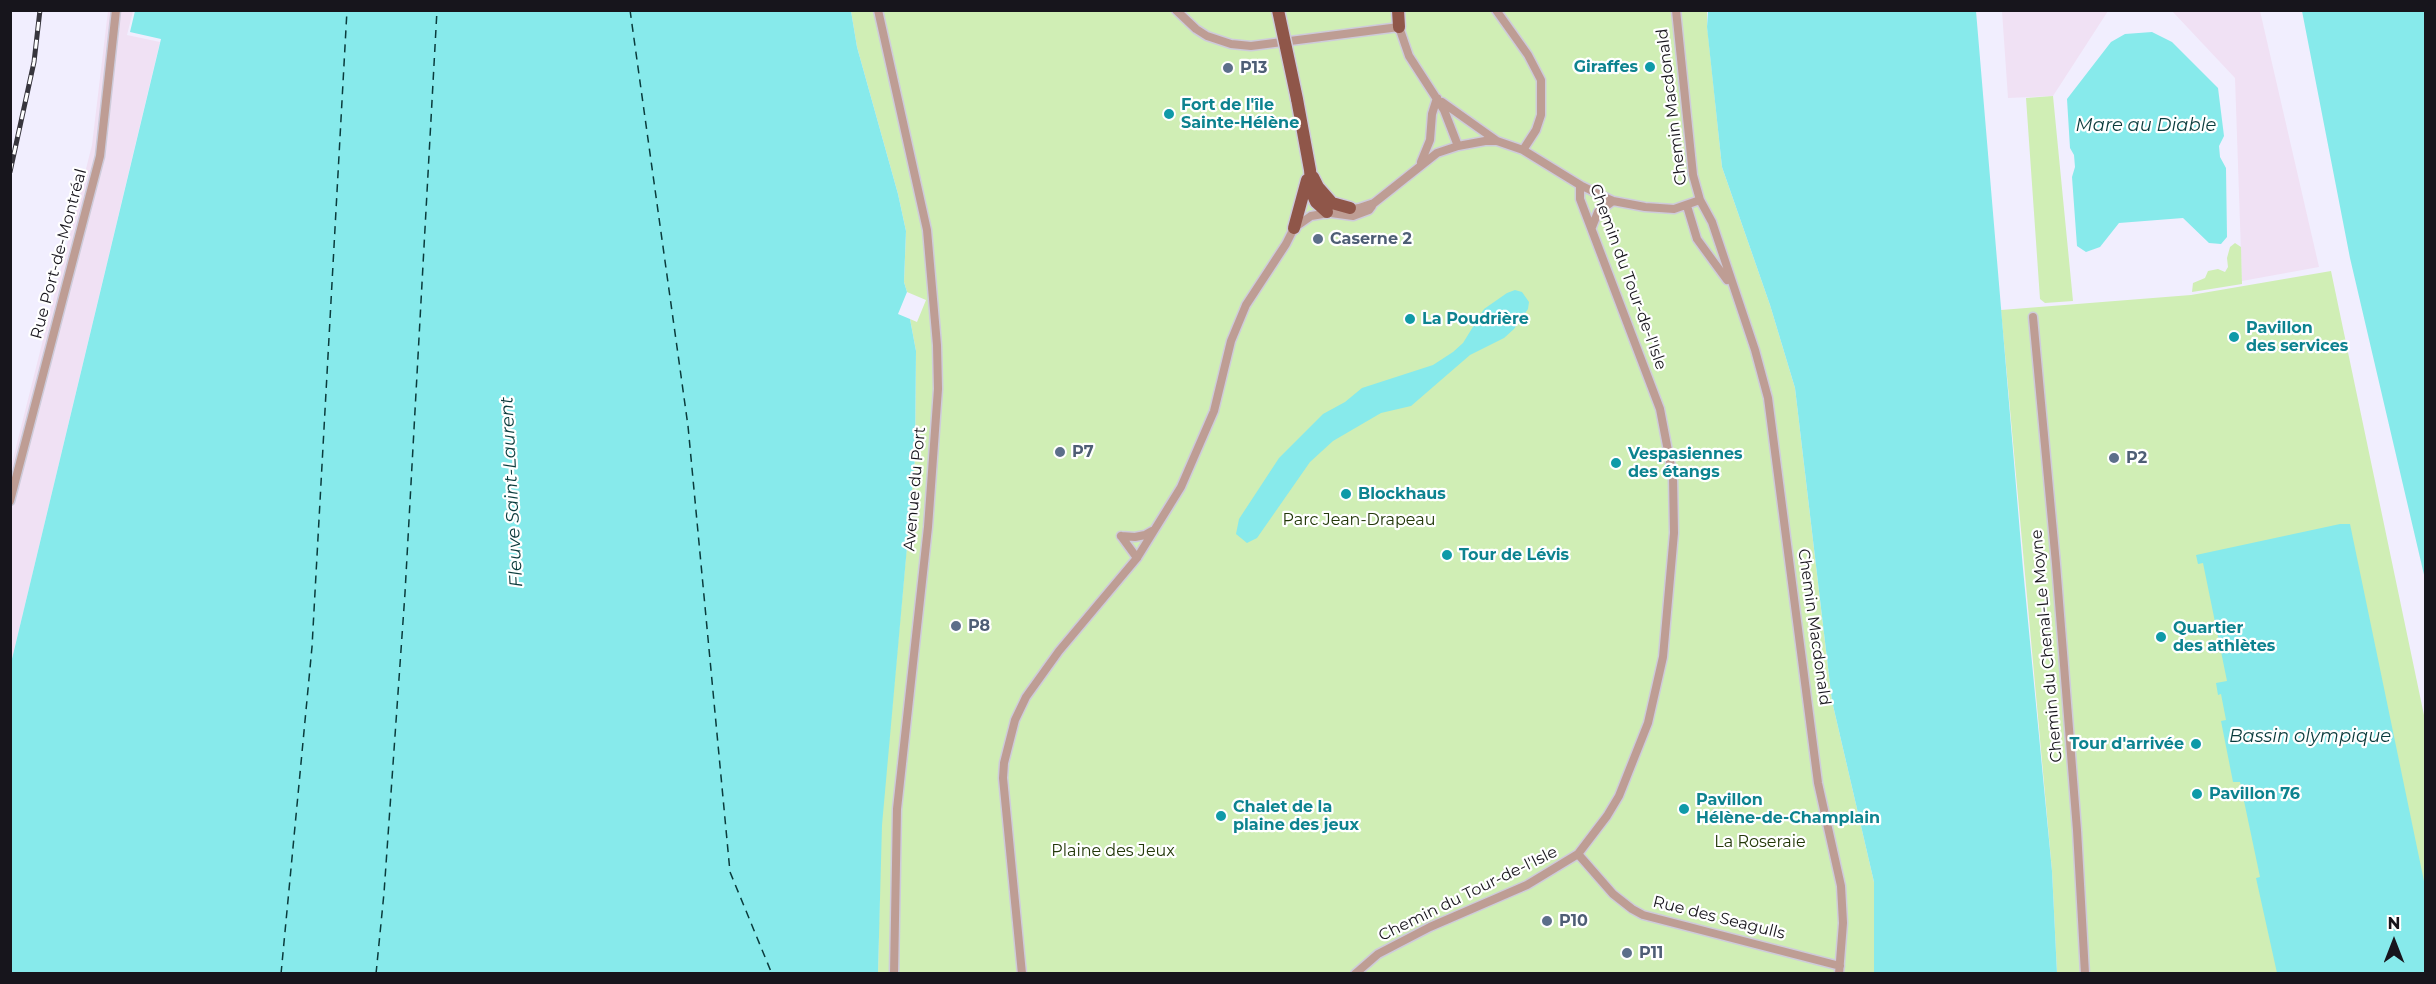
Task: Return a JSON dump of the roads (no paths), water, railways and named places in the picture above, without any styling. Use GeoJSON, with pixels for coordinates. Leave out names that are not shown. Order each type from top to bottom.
{"type":"FeatureCollection","features":[{"type":"Feature","properties":{"kind":"main road"},"geometry":{"type":"LineString","coordinates":[[1278,10],[1297,99],[1312,193],[1316,202],[1327,212]]}},
{"type":"Feature","properties":{"kind":"main road"},"geometry":{"type":"LineString","coordinates":[[1398,10],[1399,27]]}},
{"type":"Feature","properties":{"kind":"main road"},"geometry":{"type":"LineString","coordinates":[[1310,170],[1318,187],[1332,203],[1350,208]]}},
{"type":"Feature","properties":{"kind":"main road"},"geometry":{"type":"LineString","coordinates":[[1294,228],[1310,170]]}},
{"type":"Feature","properties":{"kind":"street","name":"Rue Port-de-Montréal"},"geometry":{"type":"LineString","coordinates":[[10,501],[100,156],[116,10]]}},
{"type":"Feature","properties":{"kind":"street","name":"Avenue du Port"},"geometry":{"type":"LineString","coordinates":[[878,10],[927,230],[937,345],[938,388],[928,527],[897,809],[894,974]]}},
{"type":"Feature","properties":{"kind":"street"},"geometry":{"type":"LineString","coordinates":[[1176,10],[1207,36],[1231,44],[1251,46],[1399,27],[1408,56],[1437,98],[1458,146]]}},
{"type":"Feature","properties":{"kind":"street"},"geometry":{"type":"LineString","coordinates":[[1497,10],[1542,80],[1541,115],[1536,130],[1523,150]]}},
{"type":"Feature","properties":{"kind":"street","name":"Chemin Macdonald"},"geometry":{"type":"LineString","coordinates":[[1676,10],[1693,175],[1755,350],[1768,398],[1818,783],[1841,880],[1843,922],[1839,970]]}},
{"type":"Feature","properties":{"kind":"street"},"geometry":{"type":"LineString","coordinates":[[1437,98],[1467,122],[1497,141]]}},
{"type":"Feature","properties":{"kind":"street"},"geometry":{"type":"LineString","coordinates":[[1420,165],[1430,140],[1432,114],[1437,98]]}},
{"type":"Feature","properties":{"kind":"street","name":"Chemin du Tour-de-l'Isle"},"geometry":{"type":"LineString","coordinates":[[1294,228],[1311,216],[1374,203],[1437,153],[1458,146],[1497,141],[1523,150],[1580,185],[1580,199],[1660,409],[1671,457],[1675,504],[1663,657],[1648,723],[1619,796],[1578,854],[1527,885],[1430,927],[1378,954],[1355,974]]}},
{"type":"Feature","properties":{"kind":"street","name":"Chemin Macdonald"},"geometry":{"type":"LineString","coordinates":[[1580,185],[1613,201],[1656,208],[1674,209],[1700,200]]}},
{"type":"Feature","properties":{"kind":"street"},"geometry":{"type":"LineString","coordinates":[[1592,227],[1598,212],[1613,201]]}},
{"type":"Feature","properties":{"kind":"street"},"geometry":{"type":"LineString","coordinates":[[1327,212],[1334,215],[1353,216],[1369,210],[1374,203]]}},
{"type":"Feature","properties":{"kind":"street","name":"Chemin Macdonald"},"geometry":{"type":"LineString","coordinates":[[1687,206],[1701,246],[1733,288]]}},
{"type":"Feature","properties":{"kind":"street"},"geometry":{"type":"LineString","coordinates":[[1022,974],[1004,802],[1004,763],[1015,720],[1026,697],[1039,678],[1137,558],[1181,487],[1214,411],[1231,341],[1246,305],[1294,228]]}},
{"type":"Feature","properties":{"kind":"street"},"geometry":{"type":"LineString","coordinates":[[1701,246],[1717,238]]}},
{"type":"Feature","properties":{"kind":"street","name":"Chemin du Chenal-Le Moyne"},"geometry":{"type":"LineString","coordinates":[[2033,317],[2058,587],[2077,830],[2085,974]]}},
{"type":"Feature","properties":{"kind":"street"},"geometry":{"type":"LineString","coordinates":[[1137,558],[1121,536],[1146,535],[1156,528]]}},
{"type":"Feature","properties":{"kind":"street","name":"Rue des Seagulls"},"geometry":{"type":"LineString","coordinates":[[1578,854],[1613,894],[1643,915],[1839,970]]}},
{"type":"Feature","properties":{"kind":"water","name":"Fleuve Saint-Laurent"},"geometry":{"type":"Polygon","coordinates":[[[135,11],[851,11],[857,47],[906,231],[904,282],[907,292],[898,314],[910,319],[916,351],[915,458],[882,825],[878,973],[11,973],[11,663],[161,39],[130,32],[135,11]]]}},
{"type":"Feature","properties":{"kind":"water"},"geometry":{"type":"Polygon","coordinates":[[[1708,11],[1976,11],[2023,569],[2052,871],[2057,973],[1874,973],[1874,882],[1832,701],[1795,388],[1770,305],[1722,167],[1707,27],[1708,11]]]}},
{"type":"Feature","properties":{"kind":"water"},"geometry":{"type":"Polygon","coordinates":[[[2302,11],[2425,11],[2425,579],[2350,258],[2302,11]]]}},
{"type":"Feature","properties":{"kind":"water","name":"Mare au Diable"},"geometry":{"type":"Polygon","coordinates":[[[2152,32],[2172,42],[2218,88],[2224,136],[2219,146],[2220,157],[2226,168],[2227,237],[2221,244],[2209,243],[2183,218],[2119,223],[2100,247],[2086,252],[2077,246],[2072,177],[2075,167],[2074,155],[2070,148],[2067,99],[2111,42],[2125,34],[2152,32]]]}},
{"type":"Feature","properties":{"kind":"water"},"geometry":{"type":"Polygon","coordinates":[[[1515,290],[1522,292],[1529,302],[1528,309],[1514,329],[1504,338],[1470,355],[1411,406],[1381,413],[1333,441],[1310,462],[1257,538],[1247,543],[1236,534],[1239,519],[1279,458],[1323,414],[1345,402],[1362,388],[1433,365],[1463,343],[1484,309],[1515,290]]]}},
{"type":"Feature","properties":{"kind":"water","name":"Bassin olympique"},"geometry":{"type":"Polygon","coordinates":[[[2340,524],[2350,524],[2425,886],[2425,973],[2277,973],[2256,878],[2260,877],[2240,782],[2233,782],[2221,721],[2226,720],[2221,694],[2218,695],[2216,683],[2227,681],[2203,563],[2198,564],[2196,555],[2340,524]]]}},
{"type":"Feature","properties":{"kind":"railway"},"geometry":{"type":"LineString","coordinates":[[10,172],[34,62],[40,10]]}},
{"type":"Feature","properties":{"kind":"place","name":"Giraffes"},"geometry":{"type":"Point","coordinates":[1650,67]}},
{"type":"Feature","properties":{"kind":"place","name":"P13"},"geometry":{"type":"Point","coordinates":[1228,68]}},
{"type":"Feature","properties":{"kind":"place","name":"Fort de l'île Sainte-Hélène"},"geometry":{"type":"Point","coordinates":[1169,114]}},
{"type":"Feature","properties":{"kind":"place","name":"Caserne 2"},"geometry":{"type":"Point","coordinates":[1318,239]}},
{"type":"Feature","properties":{"kind":"place","name":"La Poudrière"},"geometry":{"type":"Point","coordinates":[1410,319]}},
{"type":"Feature","properties":{"kind":"place","name":"Pavillon des services"},"geometry":{"type":"Point","coordinates":[2234,337]}},
{"type":"Feature","properties":{"kind":"place","name":"P7"},"geometry":{"type":"Point","coordinates":[1060,452]}},
{"type":"Feature","properties":{"kind":"place","name":"P2"},"geometry":{"type":"Point","coordinates":[2114,458]}},
{"type":"Feature","properties":{"kind":"place","name":"Vespasiennes des étangs"},"geometry":{"type":"Point","coordinates":[1616,463]}},
{"type":"Feature","properties":{"kind":"place","name":"Blockhaus"},"geometry":{"type":"Point","coordinates":[1346,494]}},
{"type":"Feature","properties":{"kind":"place","name":"Tour de Lévis"},"geometry":{"type":"Point","coordinates":[1447,555]}},
{"type":"Feature","properties":{"kind":"place","name":"P8"},"geometry":{"type":"Point","coordinates":[956,626]}},
{"type":"Feature","properties":{"kind":"place","name":"Quartier des athlètes"},"geometry":{"type":"Point","coordinates":[2161,637]}},
{"type":"Feature","properties":{"kind":"place","name":"Tour d'arrivée"},"geometry":{"type":"Point","coordinates":[2196,744]}},
{"type":"Feature","properties":{"kind":"place","name":"Pavillon 76"},"geometry":{"type":"Point","coordinates":[2197,794]}},
{"type":"Feature","properties":{"kind":"place","name":"Pavillon Hélène-de-Champlain"},"geometry":{"type":"Point","coordinates":[1684,809]}},
{"type":"Feature","properties":{"kind":"place","name":"Chalet de la plaine des jeux"},"geometry":{"type":"Point","coordinates":[1221,816]}},
{"type":"Feature","properties":{"kind":"place","name":"P10"},"geometry":{"type":"Point","coordinates":[1547,921]}},
{"type":"Feature","properties":{"kind":"place","name":"P11"},"geometry":{"type":"Point","coordinates":[1627,953]}},
{"type":"Feature","properties":{"kind":"park label","name":"Parc Jean-Drapeau"},"geometry":{"type":"Point","coordinates":[1359,520]}},
{"type":"Feature","properties":{"kind":"park label","name":"La Roseraie"},"geometry":{"type":"Point","coordinates":[1760,842]}},
{"type":"Feature","properties":{"kind":"park label","name":"Plaine des Jeux"},"geometry":{"type":"Point","coordinates":[1113,851]}}]}
